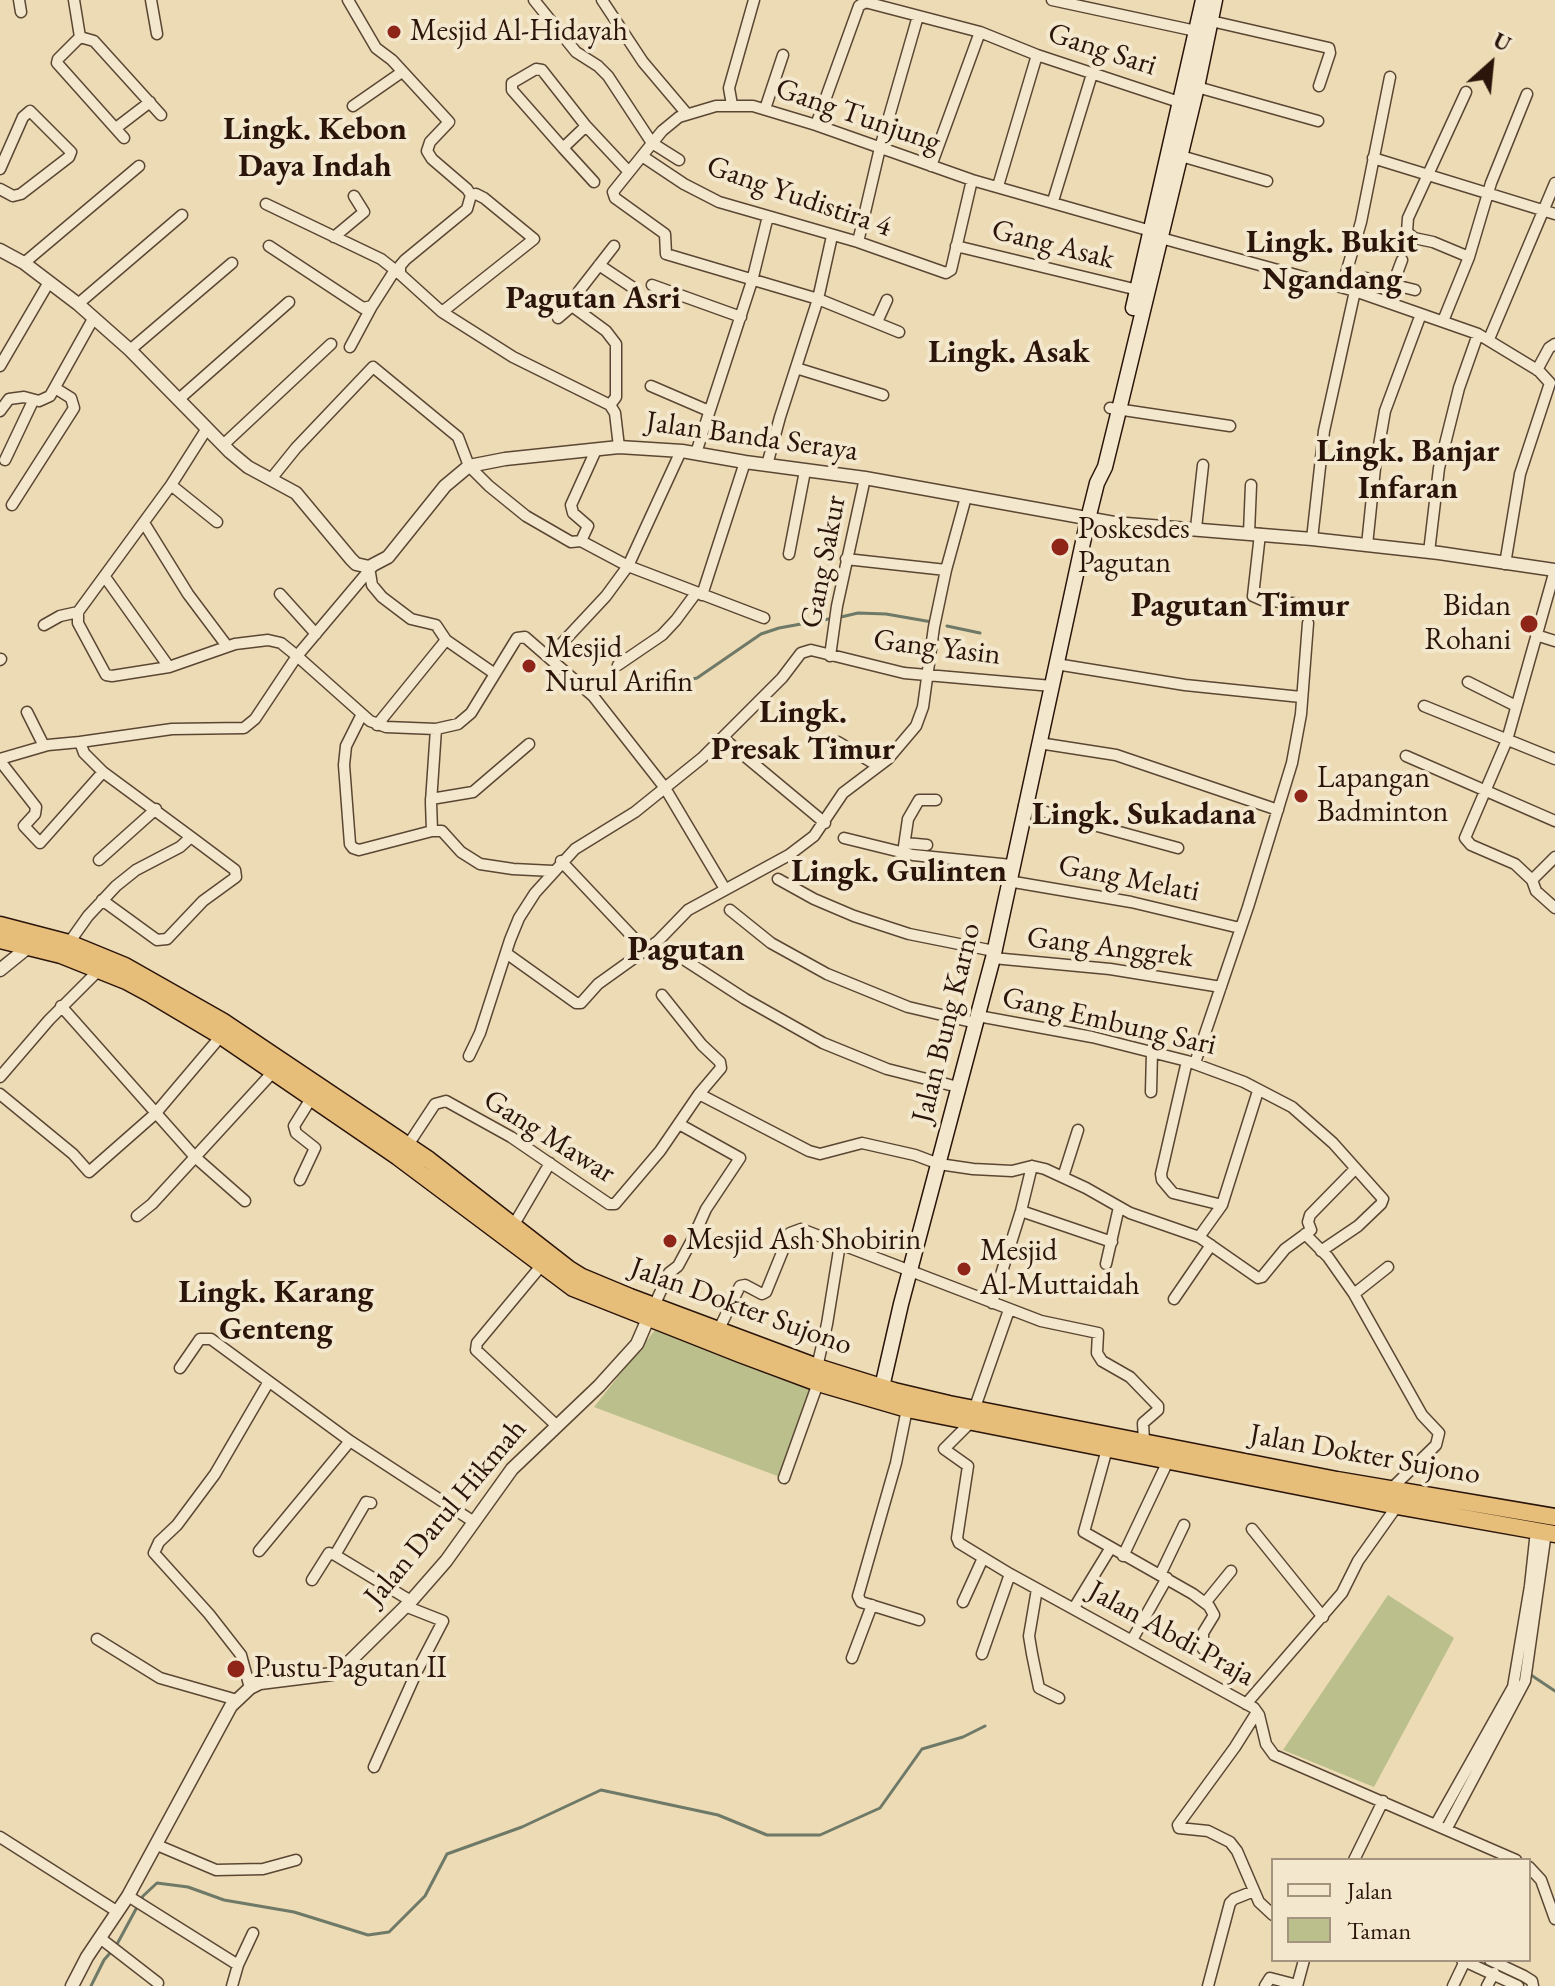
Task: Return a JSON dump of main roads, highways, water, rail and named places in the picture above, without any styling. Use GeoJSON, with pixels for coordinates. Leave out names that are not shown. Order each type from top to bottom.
{"type":"FeatureCollection","features":[{"type":"Feature","properties":{"kind":"highway","name":"Jalan Dokter Sujono"},"geometry":{"type":"LineString","coordinates":[[0,925],[34,940],[125,966],[222,1021],[332,1103],[408,1145],[582,1277],[651,1312],[719,1329],[818,1375],[972,1416],[1069,1434],[1144,1441],[1390,1490],[1548,1528]]}},
{"type":"Feature","properties":{"kind":"highway"},"geometry":{"type":"LineString","coordinates":[[0,940],[34,940]]}},
{"type":"Feature","properties":{"kind":"highway"},"geometry":{"type":"LineString","coordinates":[[65,949],[221,1036],[312,1097],[332,1103],[573,1288],[651,1312],[818,1375]]}},
{"type":"Feature","properties":{"kind":"highway"},"geometry":{"type":"LineString","coordinates":[[880,1393],[907,1409],[972,1416]]}},
{"type":"Feature","properties":{"kind":"highway"},"geometry":{"type":"LineString","coordinates":[[1069,1434],[1107,1449],[1397,1506],[1518,1519],[1548,1528]]}},
{"type":"Feature","properties":{"kind":"main road"},"geometry":{"type":"LineString","coordinates":[[1156,234],[1179,102],[1194,67],[1196,31],[1203,0]]}},
{"type":"Feature","properties":{"kind":"main road","name":"Jalan Bung Karno"},"geometry":{"type":"LineString","coordinates":[[880,1393],[994,954],[1070,594],[1097,483],[1105,467],[1138,290],[1181,156],[1197,87],[1194,67],[1211,21],[1215,0]]}},
{"type":"Feature","properties":{"kind":"main road","name":"Jalan Bung Karno"},"geometry":{"type":"LineString","coordinates":[[1114,409],[1156,234]]}},
{"type":"Feature","properties":{"kind":"waterway"},"geometry":{"type":"LineString","coordinates":[[841,617],[858,613],[886,614],[932,622]]}},
{"type":"Feature","properties":{"kind":"waterway"},"geometry":{"type":"LineString","coordinates":[[654,685],[697,678],[761,634],[834,618]]}},
{"type":"Feature","properties":{"kind":"waterway"},"geometry":{"type":"LineString","coordinates":[[947,626],[980,633]]}},
{"type":"Feature","properties":{"kind":"waterway"},"geometry":{"type":"LineString","coordinates":[[1528,1673],[1555,1691]]}},
{"type":"Feature","properties":{"kind":"waterway"},"geometry":{"type":"LineString","coordinates":[[116,1946],[143,1896],[157,1883],[188,1887],[224,1900],[294,1912],[368,1935],[389,1932],[425,1896],[447,1854],[522,1827],[601,1790],[718,1815],[767,1835],[820,1835],[880,1808],[922,1749],[963,1737],[985,1726]]}},
{"type":"Feature","properties":{"kind":"waterway"},"geometry":{"type":"LineString","coordinates":[[91,1986],[111,1952]]}},
{"type":"Feature","properties":{"kind":"place","name":"Mesjid Al-Hidayah"},"geometry":{"type":"Point","coordinates":[394,32]}},
{"type":"Feature","properties":{"kind":"place","name":"Poskesdes Pagutan"},"geometry":{"type":"Point","coordinates":[1060,547]}},
{"type":"Feature","properties":{"kind":"place","name":"Bidan Rohani"},"geometry":{"type":"Point","coordinates":[1529,624]}},
{"type":"Feature","properties":{"kind":"place","name":"Mesjid Nurul Arifin"},"geometry":{"type":"Point","coordinates":[529,666]}},
{"type":"Feature","properties":{"kind":"place","name":"Lapangan Badminton"},"geometry":{"type":"Point","coordinates":[1301,796]}},
{"type":"Feature","properties":{"kind":"place","name":"Mesjid Ash Shobirin"},"geometry":{"type":"Point","coordinates":[670,1241]}},
{"type":"Feature","properties":{"kind":"place","name":"Mesjid Al-Muttaidah"},"geometry":{"type":"Point","coordinates":[964,1269]}},
{"type":"Feature","properties":{"kind":"place","name":"Pustu Pagutan II"},"geometry":{"type":"Point","coordinates":[236,1669]}},
{"type":"Feature","properties":{"kind":"district","name":"Lingk. Kebon Daya Indah"},"geometry":{"type":"Point","coordinates":[315,148]}},
{"type":"Feature","properties":{"kind":"district","name":"Lingk. Bukit Ngandang"},"geometry":{"type":"Point","coordinates":[1332,262]}},
{"type":"Feature","properties":{"kind":"district","name":"Pagutan Asri"},"geometry":{"type":"Point","coordinates":[593,299]}},
{"type":"Feature","properties":{"kind":"district","name":"Lingk. Asak"},"geometry":{"type":"Point","coordinates":[1009,353]}},
{"type":"Feature","properties":{"kind":"district","name":"Lingk. Banjar Infaran"},"geometry":{"type":"Point","coordinates":[1408,470]}},
{"type":"Feature","properties":{"kind":"district","name":"Pagutan Timur"},"geometry":{"type":"Point","coordinates":[1240,607]}},
{"type":"Feature","properties":{"kind":"district","name":"Lingk. Presak Timur"},"geometry":{"type":"Point","coordinates":[803,732]}},
{"type":"Feature","properties":{"kind":"district","name":"Lingk. Sukadana"},"geometry":{"type":"Point","coordinates":[1144,815]}},
{"type":"Feature","properties":{"kind":"district","name":"Lingk. Gulinten"},"geometry":{"type":"Point","coordinates":[899,872]}},
{"type":"Feature","properties":{"kind":"district","name":"Pagutan"},"geometry":{"type":"Point","coordinates":[686,951]}},
{"type":"Feature","properties":{"kind":"district","name":"Lingk. Karang Genteng"},"geometry":{"type":"Point","coordinates":[276,1312]}}]}
